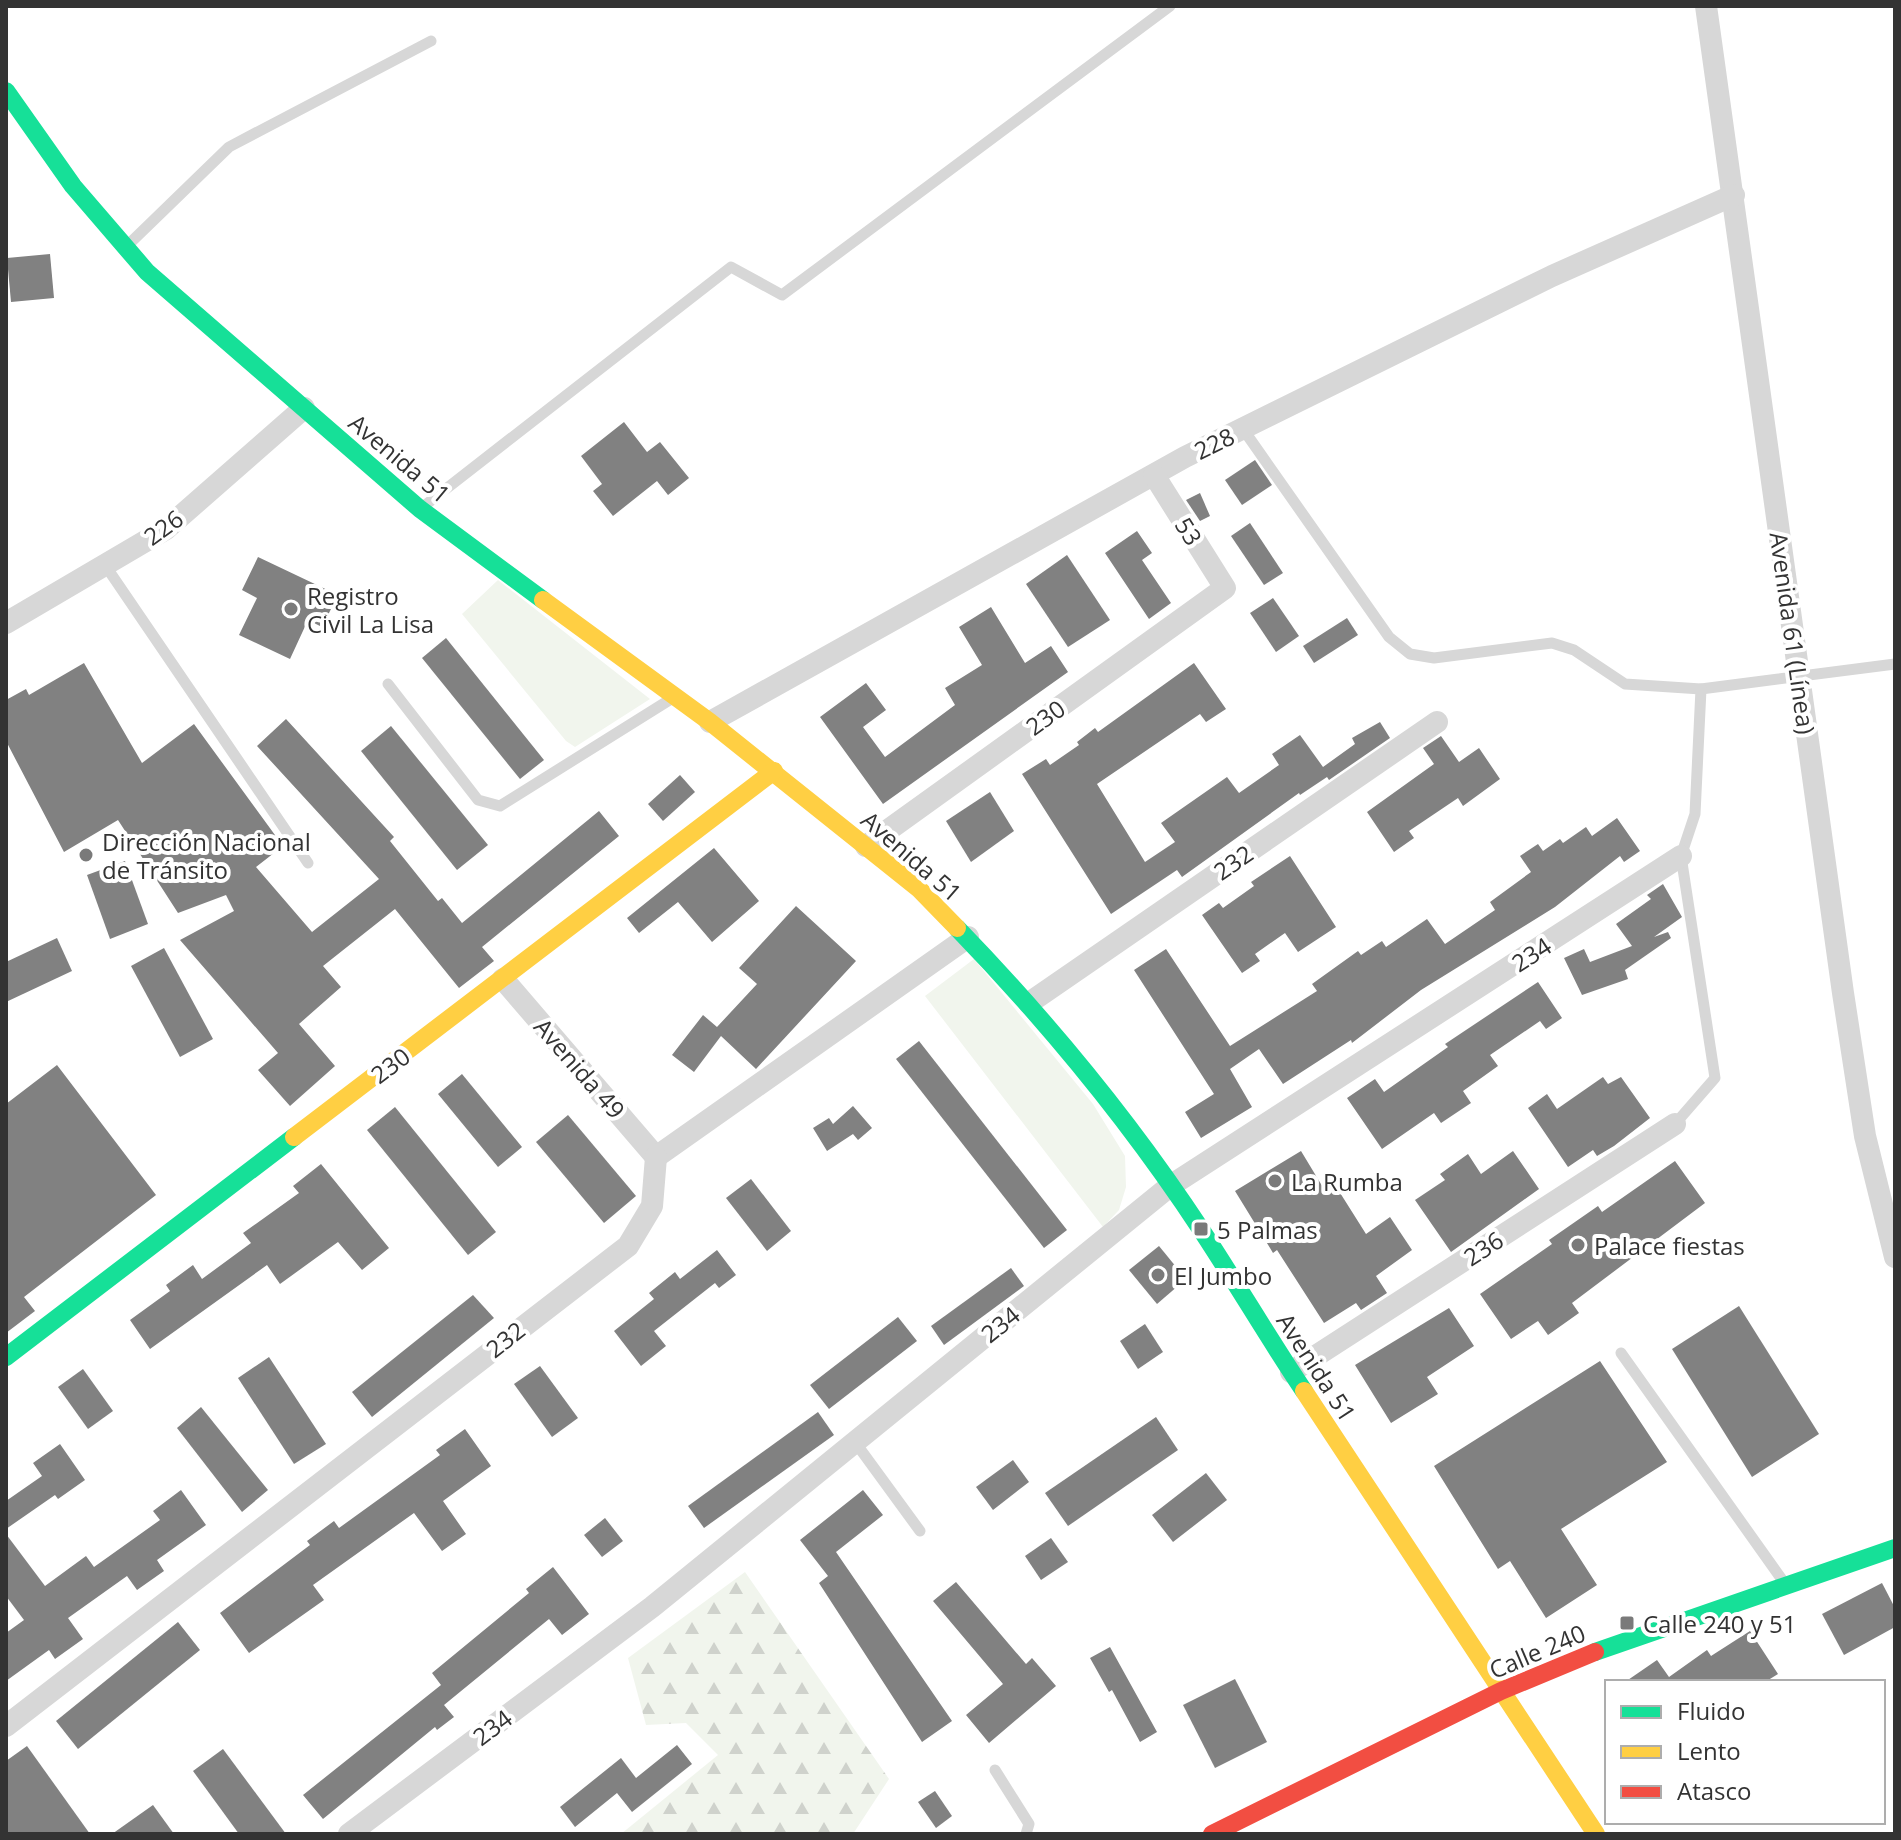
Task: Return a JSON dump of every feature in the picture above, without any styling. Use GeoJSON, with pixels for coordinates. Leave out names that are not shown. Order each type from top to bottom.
{"type":"FeatureCollection","features":[{"type":"Feature","properties":{"kind":"main road","name":"Avenida 51"},"geometry":{"type":"LineString","coordinates":[[6,91],[73,186],[126,247],[201,322],[420,509],[525,582],[710,722],[919,889],[1029,1003],[1170,1186],[1596,1834]]}},
{"type":"Feature","properties":{"kind":"main road","name":"230"},"geometry":{"type":"LineString","coordinates":[[6,1357],[774,771]]}},
{"type":"Feature","properties":{"kind":"main road","name":"Calle 240"},"geometry":{"type":"LineString","coordinates":[[1212,1834],[1501,1691],[1634,1636],[1895,1548]]}},
{"type":"Feature","properties":{"kind":"street","name":"Avenida 61 (Línea)"},"geometry":{"type":"LineString","coordinates":[[1706,6],[1865,1136],[1895,1257]]}},
{"type":"Feature","properties":{"kind":"street","name":"228"},"geometry":{"type":"LineString","coordinates":[[710,722],[1154,475],[1243,429],[1552,276],[1734,195]]}},
{"type":"Feature","properties":{"kind":"street","name":"226"},"geometry":{"type":"LineString","coordinates":[[6,623],[166,529],[304,408]]}},
{"type":"Feature","properties":{"kind":"street","name":"53"},"geometry":{"type":"LineString","coordinates":[[1154,475],[1225,588]]}},
{"type":"Feature","properties":{"kind":"street","name":"230"},"geometry":{"type":"LineString","coordinates":[[866,846],[1225,588]]}},
{"type":"Feature","properties":{"kind":"street","name":"232"},"geometry":{"type":"LineString","coordinates":[[1029,1003],[1437,722]]}},
{"type":"Feature","properties":{"kind":"street","name":"234"},"geometry":{"type":"LineString","coordinates":[[349,1834],[652,1607],[1170,1186],[1681,856]]}},
{"type":"Feature","properties":{"kind":"street"},"geometry":{"type":"LineString","coordinates":[[656,1157],[968,937]]}},
{"type":"Feature","properties":{"kind":"street","name":"Avenida 49"},"geometry":{"type":"LineString","coordinates":[[503,979],[656,1157]]}},
{"type":"Feature","properties":{"kind":"street","name":"236"},"geometry":{"type":"LineString","coordinates":[[1291,1372],[1675,1124]]}},
{"type":"Feature","properties":{"kind":"street","name":"232"},"geometry":{"type":"LineString","coordinates":[[6,1726],[628,1246],[652,1206],[656,1157]]}},
{"type":"Feature","properties":{"kind":"lane"},"geometry":{"type":"LineString","coordinates":[[420,509],[731,267],[782,295],[1170,6]]}},
{"type":"Feature","properties":{"kind":"lane"},"geometry":{"type":"LineString","coordinates":[[126,247],[229,147],[431,41]]}},
{"type":"Feature","properties":{"kind":"lane"},"geometry":{"type":"LineString","coordinates":[[1243,429],[1389,637],[1410,654],[1434,658],[1552,643],[1574,650],[1625,684],[1701,689],[1895,664]]}},
{"type":"Feature","properties":{"kind":"lane"},"geometry":{"type":"LineString","coordinates":[[105,565],[308,863]]}},
{"type":"Feature","properties":{"kind":"lane"},"geometry":{"type":"LineString","coordinates":[[388,684],[478,800],[500,806],[675,696]]}},
{"type":"Feature","properties":{"kind":"lane"},"geometry":{"type":"LineString","coordinates":[[1675,1124],[1715,1078],[1681,856],[1695,814],[1701,689]]}},
{"type":"Feature","properties":{"kind":"lane"},"geometry":{"type":"LineString","coordinates":[[1621,1353],[1785,1585]]}},
{"type":"Feature","properties":{"kind":"lane"},"geometry":{"type":"LineString","coordinates":[[855,1442],[920,1531]]}},
{"type":"Feature","properties":{"kind":"lane"},"geometry":{"type":"LineString","coordinates":[[995,1770],[1029,1824],[1026,1834]]}},
{"type":"Feature","properties":{"kind":"green space"},"geometry":{"type":"Polygon","coordinates":[[[498,580],[650,699],[575,747],[566,741],[462,614],[498,580]]]}},
{"type":"Feature","properties":{"kind":"green space"},"geometry":{"type":"Polygon","coordinates":[[[974,959],[1093,1104],[1125,1156],[1126,1187],[1119,1210],[1103,1227],[925,996],[974,959]]]}},
{"type":"Feature","properties":{"kind":"green space"},"geometry":{"type":"Polygon","coordinates":[[[745,1572],[889,1779],[853,1834],[621,1834],[718,1755],[686,1723],[646,1725],[628,1658],[745,1572]]]}},
{"type":"Feature","properties":{"kind":"building"},"geometry":{"type":"Polygon","coordinates":[[[50,254],[54,298],[11,302],[7,258],[50,254]]]}},
{"type":"Feature","properties":{"kind":"building"},"geometry":{"type":"Polygon","coordinates":[[[624,422],[647,452],[660,442],[689,478],[668,495],[657,481],[613,516],[593,491],[602,484],[581,456],[624,422]]]}},
{"type":"Feature","properties":{"kind":"building"},"geometry":{"type":"Polygon","coordinates":[[[1255,460],[1272,485],[1242,505],[1225,480],[1255,460]]]}},
{"type":"Feature","properties":{"kind":"building"},"geometry":{"type":"Polygon","coordinates":[[[1200,493],[1210,516],[1200,521],[1186,500],[1200,493]]]}},
{"type":"Feature","properties":{"kind":"building"},"geometry":{"type":"Polygon","coordinates":[[[1250,523],[1283,573],[1264,585],[1231,536],[1250,523]]]}},
{"type":"Feature","properties":{"kind":"building"},"geometry":{"type":"Polygon","coordinates":[[[1137,531],[1152,553],[1142,560],[1171,603],[1149,619],[1105,553],[1137,531]]]}},
{"type":"Feature","properties":{"kind":"building"},"geometry":{"type":"Polygon","coordinates":[[[1067,555],[1110,620],[1068,647],[1026,584],[1067,555]]]}},
{"type":"Feature","properties":{"kind":"building","name":"Registro Civil La Lisa"},"geometry":{"type":"Polygon","coordinates":[[[258,557],[338,595],[322,627],[308,620],[290,659],[239,635],[257,598],[242,590],[258,557]]]}},
{"type":"Feature","properties":{"kind":"building"},"geometry":{"type":"Polygon","coordinates":[[[1273,598],[1299,636],[1276,652],[1250,613],[1273,598]]]}},
{"type":"Feature","properties":{"kind":"building"},"geometry":{"type":"Polygon","coordinates":[[[991,607],[1025,663],[1051,646],[1068,672],[883,804],[820,717],[866,683],[886,710],[863,727],[885,757],[955,705],[945,688],[982,665],[959,627],[991,607]]]}},
{"type":"Feature","properties":{"kind":"building"},"geometry":{"type":"Polygon","coordinates":[[[1347,618],[1358,635],[1314,663],[1303,646],[1347,618]]]}},
{"type":"Feature","properties":{"kind":"building"},"geometry":{"type":"Polygon","coordinates":[[[446,638],[544,760],[520,779],[422,658],[446,638]]]}},
{"type":"Feature","properties":{"kind":"building"},"geometry":{"type":"Polygon","coordinates":[[[84,663],[142,763],[194,724],[283,846],[256,867],[312,932],[379,879],[257,746],[286,719],[394,837],[390,841],[438,901],[442,898],[462,923],[599,811],[619,836],[482,947],[494,961],[459,988],[395,909],[323,966],[341,987],[299,1024],[335,1066],[290,1106],[258,1070],[278,1053],[180,940],[234,911],[226,895],[178,913],[118,820],[64,852],[6,741],[6,700],[26,689],[29,695],[84,663]]]}},
{"type":"Feature","properties":{"kind":"building"},"geometry":{"type":"Polygon","coordinates":[[[1194,663],[1226,709],[1206,722],[1200,714],[1097,784],[1145,862],[1175,842],[1161,823],[1227,777],[1239,793],[1279,765],[1272,754],[1300,735],[1323,767],[1355,744],[1352,738],[1380,722],[1390,738],[1329,780],[1327,777],[1299,793],[1182,877],[1177,870],[1111,914],[1022,774],[1046,759],[1050,765],[1079,745],[1077,742],[1095,728],[1098,732],[1194,663]]]}},
{"type":"Feature","properties":{"kind":"building"},"geometry":{"type":"Polygon","coordinates":[[[391,726],[488,845],[457,870],[361,751],[391,726]]]}},
{"type":"Feature","properties":{"kind":"building"},"geometry":{"type":"Polygon","coordinates":[[[1441,736],[1459,762],[1479,748],[1500,779],[1463,806],[1458,798],[1409,831],[1414,838],[1394,852],[1367,812],[1434,764],[1423,748],[1441,736]]]}},
{"type":"Feature","properties":{"kind":"building"},"geometry":{"type":"Polygon","coordinates":[[[680,775],[695,792],[663,821],[648,804],[680,775]]]}},
{"type":"Feature","properties":{"kind":"building"},"geometry":{"type":"Polygon","coordinates":[[[990,792],[1014,831],[971,862],[946,821],[990,792]]]}},
{"type":"Feature","properties":{"kind":"building"},"geometry":{"type":"Polygon","coordinates":[[[1617,818],[1640,851],[1624,862],[1620,856],[1555,907],[1421,990],[1352,1043],[1351,1040],[1283,1084],[1259,1049],[1230,1069],[1252,1107],[1201,1138],[1185,1112],[1214,1094],[1134,970],[1166,949],[1230,1046],[1317,991],[1312,984],[1358,951],[1361,955],[1382,941],[1386,947],[1427,919],[1445,944],[1495,910],[1490,902],[1531,872],[1520,856],[1538,844],[1543,851],[1560,839],[1563,843],[1586,827],[1592,836],[1617,818]]]}},
{"type":"Feature","properties":{"kind":"building"},"geometry":{"type":"Polygon","coordinates":[[[714,848],[759,901],[712,942],[678,902],[639,933],[627,918],[714,848]]]}},
{"type":"Feature","properties":{"kind":"building"},"geometry":{"type":"Polygon","coordinates":[[[1290,856],[1336,927],[1298,952],[1285,933],[1255,954],[1260,961],[1242,973],[1202,915],[1219,903],[1223,908],[1254,886],[1251,882],[1290,856]]]}},
{"type":"Feature","properties":{"kind":"building"},"geometry":{"type":"Polygon","coordinates":[[[125,861],[148,924],[110,939],[87,875],[125,861]]]}},
{"type":"Feature","properties":{"kind":"building"},"geometry":{"type":"Polygon","coordinates":[[[1663,884],[1682,917],[1654,937],[1668,932],[1671,938],[1625,970],[1628,979],[1582,995],[1564,958],[1584,949],[1590,962],[1632,946],[1616,924],[1651,899],[1647,895],[1663,884]]]}},
{"type":"Feature","properties":{"kind":"building"},"geometry":{"type":"Polygon","coordinates":[[[796,906],[856,961],[756,1069],[721,1036],[694,1072],[672,1055],[703,1015],[717,1027],[757,984],[739,968],[796,906]]]}},
{"type":"Feature","properties":{"kind":"building"},"geometry":{"type":"Polygon","coordinates":[[[57,938],[72,971],[6,1002],[6,962],[57,938]]]}},
{"type":"Feature","properties":{"kind":"building"},"geometry":{"type":"Polygon","coordinates":[[[164,948],[213,1039],[180,1057],[131,966],[164,948]]]}},
{"type":"Feature","properties":{"kind":"building"},"geometry":{"type":"Polygon","coordinates":[[[1538,982],[1562,1018],[1546,1029],[1540,1021],[1490,1055],[1498,1066],[1463,1091],[1471,1103],[1441,1123],[1434,1113],[1382,1149],[1347,1098],[1375,1079],[1384,1092],[1448,1047],[1445,1044],[1538,982]]]}},
{"type":"Feature","properties":{"kind":"building"},"geometry":{"type":"Polygon","coordinates":[[[919,1041],[1067,1230],[1044,1248],[896,1059],[919,1041]]]}},
{"type":"Feature","properties":{"kind":"building"},"geometry":{"type":"Polygon","coordinates":[[[57,1065],[156,1195],[24,1297],[35,1311],[6,1333],[6,1104],[57,1065]]]}},
{"type":"Feature","properties":{"kind":"building"},"geometry":{"type":"Polygon","coordinates":[[[462,1074],[522,1147],[498,1167],[438,1094],[462,1074]]]}},
{"type":"Feature","properties":{"kind":"building"},"geometry":{"type":"Polygon","coordinates":[[[1603,1077],[1608,1084],[1621,1077],[1650,1118],[1614,1146],[1597,1156],[1593,1150],[1568,1167],[1528,1108],[1547,1094],[1557,1109],[1603,1077]]]}},
{"type":"Feature","properties":{"kind":"building"},"geometry":{"type":"Polygon","coordinates":[[[853,1106],[872,1128],[858,1140],[853,1134],[827,1151],[813,1128],[829,1118],[833,1124],[853,1106]]]}},
{"type":"Feature","properties":{"kind":"building"},"geometry":{"type":"Polygon","coordinates":[[[395,1107],[496,1232],[468,1255],[367,1130],[395,1107]]]}},
{"type":"Feature","properties":{"kind":"building"},"geometry":{"type":"Polygon","coordinates":[[[568,1115],[636,1196],[604,1223],[536,1142],[568,1115]]]}},
{"type":"Feature","properties":{"kind":"building"},"geometry":{"type":"Polygon","coordinates":[[[1301,1151],[1327,1194],[1337,1188],[1366,1234],[1390,1217],[1412,1250],[1376,1276],[1387,1293],[1361,1310],[1356,1303],[1324,1323],[1277,1250],[1273,1253],[1235,1191],[1301,1151]]]}},
{"type":"Feature","properties":{"kind":"building"},"geometry":{"type":"Polygon","coordinates":[[[1513,1151],[1539,1189],[1451,1252],[1415,1200],[1445,1180],[1440,1174],[1468,1154],[1481,1174],[1513,1151]]]}},
{"type":"Feature","properties":{"kind":"building"},"geometry":{"type":"Polygon","coordinates":[[[1675,1161],[1705,1203],[1572,1303],[1579,1313],[1548,1335],[1538,1321],[1511,1339],[1480,1294],[1552,1244],[1549,1240],[1598,1206],[1602,1212],[1675,1161]]]}},
{"type":"Feature","properties":{"kind":"building"},"geometry":{"type":"Polygon","coordinates":[[[321,1164],[389,1248],[362,1270],[338,1242],[280,1284],[267,1265],[150,1349],[130,1320],[170,1291],[166,1285],[193,1265],[202,1279],[251,1243],[243,1233],[299,1193],[293,1186],[321,1164]]]}},
{"type":"Feature","properties":{"kind":"building"},"geometry":{"type":"Polygon","coordinates":[[[751,1179],[791,1231],[767,1251],[726,1198],[751,1179]]]}},
{"type":"Feature","properties":{"kind":"building","name":"El Jumbo"},"geometry":{"type":"Polygon","coordinates":[[[1159,1246],[1186,1279],[1157,1304],[1129,1270],[1159,1246]]]}},
{"type":"Feature","properties":{"kind":"building"},"geometry":{"type":"Polygon","coordinates":[[[717,1250],[736,1275],[719,1288],[715,1283],[654,1331],[666,1346],[641,1366],[614,1331],[654,1299],[649,1293],[675,1272],[680,1279],[717,1250]]]}},
{"type":"Feature","properties":{"kind":"building"},"geometry":{"type":"Polygon","coordinates":[[[1011,1268],[1024,1286],[944,1345],[931,1326],[1011,1268]]]}},
{"type":"Feature","properties":{"kind":"building"},"geometry":{"type":"Polygon","coordinates":[[[473,1295],[494,1318],[372,1417],[352,1392],[473,1295]]]}},
{"type":"Feature","properties":{"kind":"building"},"geometry":{"type":"Polygon","coordinates":[[[1739,1306],[1819,1434],[1752,1477],[1672,1349],[1739,1306]]]}},
{"type":"Feature","properties":{"kind":"building"},"geometry":{"type":"Polygon","coordinates":[[[1449,1308],[1474,1346],[1427,1377],[1438,1394],[1391,1423],[1355,1365],[1449,1308]]]}},
{"type":"Feature","properties":{"kind":"building"},"geometry":{"type":"Polygon","coordinates":[[[898,1317],[917,1341],[829,1409],[810,1385],[898,1317]]]}},
{"type":"Feature","properties":{"kind":"building"},"geometry":{"type":"Polygon","coordinates":[[[1145,1324],[1163,1352],[1138,1369],[1120,1341],[1145,1324]]]}},
{"type":"Feature","properties":{"kind":"building"},"geometry":{"type":"Polygon","coordinates":[[[269,1357],[326,1444],[294,1464],[238,1378],[269,1357]]]}},
{"type":"Feature","properties":{"kind":"building"},"geometry":{"type":"Polygon","coordinates":[[[1600,1361],[1667,1462],[1561,1529],[1597,1585],[1546,1618],[1510,1561],[1498,1569],[1434,1466],[1600,1361]]]}},
{"type":"Feature","properties":{"kind":"building"},"geometry":{"type":"Polygon","coordinates":[[[540,1366],[578,1418],[552,1437],[514,1384],[540,1366]]]}},
{"type":"Feature","properties":{"kind":"building"},"geometry":{"type":"Polygon","coordinates":[[[83,1369],[113,1411],[88,1429],[58,1387],[83,1369]]]}},
{"type":"Feature","properties":{"kind":"building"},"geometry":{"type":"Polygon","coordinates":[[[201,1407],[268,1490],[242,1512],[177,1428],[201,1407]]]}},
{"type":"Feature","properties":{"kind":"building"},"geometry":{"type":"Polygon","coordinates":[[[818,1412],[834,1435],[704,1528],[688,1506],[818,1412]]]}},
{"type":"Feature","properties":{"kind":"building"},"geometry":{"type":"Polygon","coordinates":[[[1156,1417],[1178,1450],[1068,1526],[1045,1493],[1156,1417]]]}},
{"type":"Feature","properties":{"kind":"building"},"geometry":{"type":"Polygon","coordinates":[[[465,1429],[491,1466],[443,1501],[466,1534],[442,1551],[414,1513],[313,1585],[324,1600],[249,1653],[220,1613],[310,1545],[307,1541],[334,1521],[339,1528],[440,1455],[436,1450],[465,1429]]]}},
{"type":"Feature","properties":{"kind":"building"},"geometry":{"type":"Polygon","coordinates":[[[60,1444],[85,1480],[58,1499],[55,1495],[6,1529],[6,1501],[42,1476],[33,1463],[60,1444]]]}},
{"type":"Feature","properties":{"kind":"building"},"geometry":{"type":"Polygon","coordinates":[[[1013,1460],[1029,1482],[993,1510],[976,1487],[1013,1460]]]}},
{"type":"Feature","properties":{"kind":"building"},"geometry":{"type":"Polygon","coordinates":[[[1206,1473],[1227,1500],[1173,1542],[1152,1515],[1206,1473]]]}},
{"type":"Feature","properties":{"kind":"building"},"geometry":{"type":"Polygon","coordinates":[[[181,1490],[206,1525],[157,1560],[164,1571],[137,1590],[127,1576],[68,1618],[83,1639],[55,1659],[49,1650],[6,1681],[6,1633],[24,1620],[6,1596],[6,1534],[45,1586],[86,1556],[94,1567],[160,1520],[153,1511],[181,1490]]]}},
{"type":"Feature","properties":{"kind":"building"},"geometry":{"type":"Polygon","coordinates":[[[863,1490],[883,1515],[836,1552],[952,1721],[922,1742],[819,1583],[828,1576],[800,1540],[863,1490]]]}},
{"type":"Feature","properties":{"kind":"building"},"geometry":{"type":"Polygon","coordinates":[[[605,1518],[623,1541],[602,1557],[584,1535],[605,1518]]]}},
{"type":"Feature","properties":{"kind":"building"},"geometry":{"type":"Polygon","coordinates":[[[1051,1538],[1068,1562],[1041,1580],[1025,1556],[1051,1538]]]}},
{"type":"Feature","properties":{"kind":"building"},"geometry":{"type":"Polygon","coordinates":[[[553,1567],[589,1614],[562,1635],[549,1619],[444,1705],[454,1717],[437,1730],[435,1727],[323,1819],[303,1795],[441,1685],[432,1673],[529,1593],[526,1589],[553,1567]]]}},
{"type":"Feature","properties":{"kind":"building"},"geometry":{"type":"Polygon","coordinates":[[[956,1582],[1026,1664],[1032,1658],[1056,1686],[989,1743],[966,1715],[1003,1684],[933,1601],[956,1582]]]}},
{"type":"Feature","properties":{"kind":"building"},"geometry":{"type":"Polygon","coordinates":[[[1882,1583],[1895,1608],[1895,1627],[1844,1655],[1822,1614],[1882,1583]]]}},
{"type":"Feature","properties":{"kind":"building"},"geometry":{"type":"Polygon","coordinates":[[[178,1622],[200,1650],[78,1749],[56,1721],[178,1622]]]}},
{"type":"Feature","properties":{"kind":"building"},"geometry":{"type":"Polygon","coordinates":[[[1750,1631],[1778,1674],[1768,1680],[1628,1680],[1657,1660],[1669,1677],[1707,1650],[1711,1656],[1750,1631]]]}},
{"type":"Feature","properties":{"kind":"building"},"geometry":{"type":"Polygon","coordinates":[[[1110,1647],[1157,1732],[1140,1742],[1112,1690],[1109,1692],[1090,1658],[1110,1647]]]}},
{"type":"Feature","properties":{"kind":"building"},"geometry":{"type":"Polygon","coordinates":[[[1235,1679],[1267,1742],[1215,1768],[1183,1705],[1235,1679]]]}},
{"type":"Feature","properties":{"kind":"building"},"geometry":{"type":"Polygon","coordinates":[[[677,1745],[692,1764],[632,1812],[617,1793],[575,1827],[560,1807],[621,1758],[636,1778],[677,1745]]]}},
{"type":"Feature","properties":{"kind":"building"},"geometry":{"type":"Polygon","coordinates":[[[27,1746],[90,1834],[6,1834],[6,1761],[27,1746]]]}},
{"type":"Feature","properties":{"kind":"building"},"geometry":{"type":"Polygon","coordinates":[[[223,1749],[286,1834],[239,1834],[193,1771],[223,1749]]]}},
{"type":"Feature","properties":{"kind":"building"},"geometry":{"type":"Polygon","coordinates":[[[935,1791],[952,1816],[936,1828],[918,1802],[935,1791]]]}},
{"type":"Feature","properties":{"kind":"building"},"geometry":{"type":"Polygon","coordinates":[[[153,1805],[174,1834],[112,1834],[153,1805]]]}},
{"type":"Feature","properties":{"kind":"traffic: fast"},"geometry":{"type":"LineString","coordinates":[[6,91],[73,186],[147,272],[420,509],[543,600]]}},
{"type":"Feature","properties":{"kind":"traffic: fast"},"geometry":{"type":"LineString","coordinates":[[957,928],[1023,999],[1117,1112],[1202,1231],[1304,1391]]}},
{"type":"Feature","properties":{"kind":"traffic: fast"},"geometry":{"type":"LineString","coordinates":[[6,1357],[294,1137]]}},
{"type":"Feature","properties":{"kind":"traffic: fast"},"geometry":{"type":"LineString","coordinates":[[1595,1652],[1895,1548]]}},
{"type":"Feature","properties":{"kind":"traffic: slow"},"geometry":{"type":"LineString","coordinates":[[543,600],[710,722],[919,889],[957,928]]}},
{"type":"Feature","properties":{"kind":"traffic: slow"},"geometry":{"type":"LineString","coordinates":[[294,1137],[774,771]]}},
{"type":"Feature","properties":{"kind":"traffic: slow"},"geometry":{"type":"LineString","coordinates":[[1304,1391],[1596,1834]]}},
{"type":"Feature","properties":{"kind":"traffic: jam"},"geometry":{"type":"LineString","coordinates":[[1212,1834],[1501,1691],[1595,1652]]}},
{"type":"Feature","properties":{"kind":"place","name":"Registro Civil La Lisa"},"geometry":{"type":"Point","coordinates":[291,609]}},
{"type":"Feature","properties":{"kind":"place","name":"Dirección Nacional de Tránsito"},"geometry":{"type":"Point","coordinates":[86,855]}},
{"type":"Feature","properties":{"kind":"place","name":"La Rumba"},"geometry":{"type":"Point","coordinates":[1275,1181]}},
{"type":"Feature","properties":{"kind":"place","name":"5 Palmas"},"geometry":{"type":"Point","coordinates":[1201,1229]}},
{"type":"Feature","properties":{"kind":"place","name":"Palace fiestas"},"geometry":{"type":"Point","coordinates":[1578,1245]}},
{"type":"Feature","properties":{"kind":"place","name":"El Jumbo"},"geometry":{"type":"Point","coordinates":[1158,1275]}},
{"type":"Feature","properties":{"kind":"place","name":"Calle 240 y 51"},"geometry":{"type":"Point","coordinates":[1627,1623]}}]}
